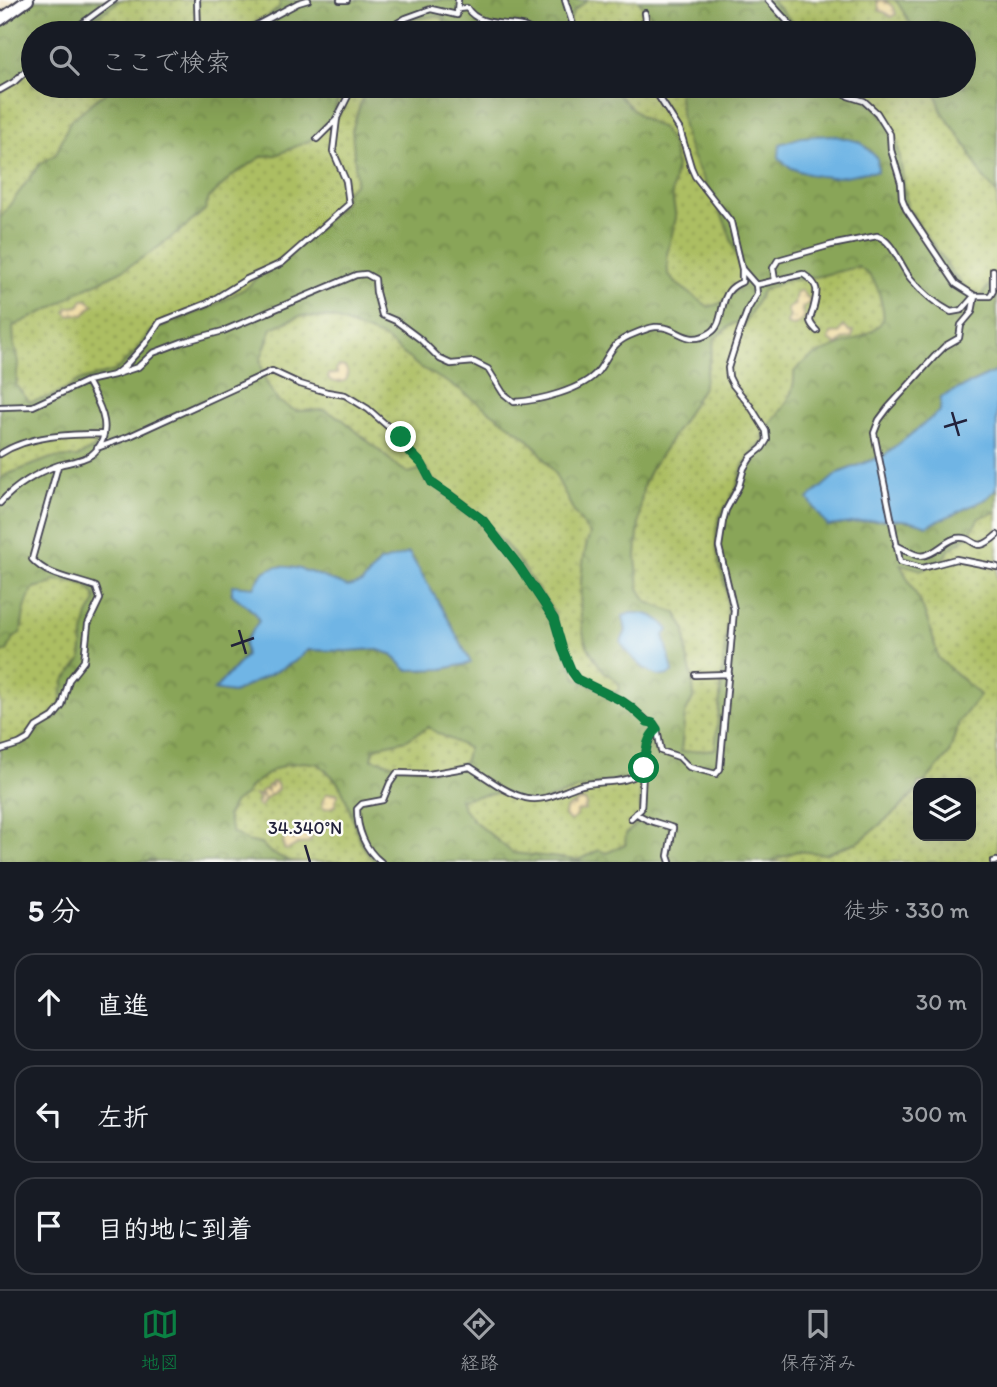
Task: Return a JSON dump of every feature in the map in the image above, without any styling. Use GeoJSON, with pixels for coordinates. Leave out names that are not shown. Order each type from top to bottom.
{"type":"FeatureCollection","features":[{"type":"Feature","properties":{"kind":"street"},"geometry":{"type":"LineString","coordinates":[[0,20],[28,0]]}},
{"type":"Feature","properties":{"kind":"lane"},"geometry":{"type":"LineString","coordinates":[[85,21],[114,0]]}},
{"type":"Feature","properties":{"kind":"lane"},"geometry":{"type":"LineString","coordinates":[[197,0],[197,21]]}},
{"type":"Feature","properties":{"kind":"lane"},"geometry":{"type":"LineString","coordinates":[[265,21],[309,0]]}},
{"type":"Feature","properties":{"kind":"lane"},"geometry":{"type":"LineString","coordinates":[[340,0],[347,0]]}},
{"type":"Feature","properties":{"kind":"lane"},"geometry":{"type":"LineString","coordinates":[[401,21],[431,9],[457,15],[458,0]]}},
{"type":"Feature","properties":{"kind":"lane"},"geometry":{"type":"LineString","coordinates":[[565,0],[572,21]]}},
{"type":"Feature","properties":{"kind":"lane"},"geometry":{"type":"LineString","coordinates":[[768,0],[787,21]]}},
{"type":"Feature","properties":{"kind":"lane"},"geometry":{"type":"LineString","coordinates":[[458,9],[467,8],[478,20],[486,21]]}},
{"type":"Feature","properties":{"kind":"lane"},"geometry":{"type":"LineString","coordinates":[[645,13],[645,21]]}},
{"type":"Feature","properties":{"kind":"lane"},"geometry":{"type":"LineString","coordinates":[[0,90],[21,75]]}},
{"type":"Feature","properties":{"kind":"lane"},"geometry":{"type":"LineString","coordinates":[[317,139],[337,118],[347,98]]}},
{"type":"Feature","properties":{"kind":"lane"},"geometry":{"type":"LineString","coordinates":[[0,407],[33,406],[87,381],[138,367],[153,353],[223,331],[356,275],[366,274],[375,279],[382,315],[396,321],[420,339],[440,359],[451,364],[474,362],[488,369],[503,393],[514,402],[547,397],[584,382],[597,372],[613,345],[628,336],[654,327],[670,329],[691,340],[707,335],[716,329],[724,299],[730,289],[742,282],[742,270],[731,222],[695,176],[680,130],[660,98]]}},
{"type":"Feature","properties":{"kind":"lane"},"geometry":{"type":"LineString","coordinates":[[854,98],[864,101],[884,123],[890,134],[891,150],[906,209],[956,284],[975,296],[990,296],[993,291],[993,270]]}},
{"type":"Feature","properties":{"kind":"lane"},"geometry":{"type":"LineString","coordinates":[[114,374],[137,355],[160,321],[208,303],[238,284],[282,263],[349,204],[346,181],[333,151],[337,118]]}},
{"type":"Feature","properties":{"kind":"lane"},"geometry":{"type":"LineString","coordinates":[[775,280],[773,268],[778,260],[877,236],[890,243],[909,277],[944,309],[951,312],[962,310],[975,296]]}},
{"type":"Feature","properties":{"kind":"lane"},"geometry":{"type":"LineString","coordinates":[[97,448],[130,436],[272,371],[300,384],[345,395],[368,409],[401,437],[408,450],[422,464],[432,483],[483,520],[519,566],[554,619],[563,650],[577,679],[622,701],[647,722],[653,723],[657,729],[661,751],[679,757],[689,767],[716,774],[720,769],[734,610],[719,547],[726,510],[739,486],[744,468],[767,440],[766,431],[729,377],[728,368],[739,333],[757,294],[756,285],[742,270]]}},
{"type":"Feature","properties":{"kind":"lane"},"geometry":{"type":"LineString","coordinates":[[756,285],[803,274],[812,280],[816,286],[816,295],[810,319],[817,331]]}},
{"type":"Feature","properties":{"kind":"lane"},"geometry":{"type":"LineString","coordinates":[[975,296],[972,312],[961,326],[959,338],[934,356],[879,421],[874,433],[900,562],[922,568],[956,559],[997,567]]}},
{"type":"Feature","properties":{"kind":"lane"},"geometry":{"type":"LineString","coordinates":[[0,503],[31,478],[58,465],[90,455],[102,442],[102,413],[87,381]]}},
{"type":"Feature","properties":{"kind":"lane"},"geometry":{"type":"LineString","coordinates":[[0,454],[23,443],[42,439],[104,434]]}},
{"type":"Feature","properties":{"kind":"lane"},"geometry":{"type":"LineString","coordinates":[[0,750],[28,739],[36,727],[53,717],[62,706],[69,680],[84,661],[88,624],[100,599],[96,587],[75,579],[56,576],[32,559],[58,465]]}},
{"type":"Feature","properties":{"kind":"lane"},"geometry":{"type":"LineString","coordinates":[[896,545],[918,557],[929,555],[955,538],[982,546],[997,535]]}},
{"type":"Feature","properties":{"kind":"lane"},"geometry":{"type":"LineString","coordinates":[[695,676],[729,674]]}},
{"type":"Feature","properties":{"kind":"lane"},"geometry":{"type":"LineString","coordinates":[[631,818],[641,809],[648,741],[657,729]]}},
{"type":"Feature","properties":{"kind":"lane"},"geometry":{"type":"LineString","coordinates":[[381,862],[362,836],[357,809],[362,804],[383,800],[397,773],[429,774],[470,766],[490,782],[533,800],[579,786],[639,775],[644,768]]}},
{"type":"Feature","properties":{"kind":"lane"},"geometry":{"type":"LineString","coordinates":[[636,813],[648,822],[660,822],[673,828],[668,856],[670,862]]}},
{"type":"Feature","properties":{"kind":"green space"},"geometry":{"type":"Polygon","coordinates":[[[19,0],[120,0],[91,21],[21,21],[21,78],[0,93],[0,14],[19,0]]]}},
{"type":"Feature","properties":{"kind":"green space"},"geometry":{"type":"Polygon","coordinates":[[[37,0],[923,0],[942,21],[21,21],[21,98],[976,98],[976,85],[997,82],[997,862],[0,862],[0,27],[37,0]]]}},
{"type":"Feature","properties":{"kind":"green space"},"geometry":{"type":"Polygon","coordinates":[[[280,0],[588,0],[574,11],[569,21],[444,21],[438,16],[410,21],[257,21],[279,8],[280,0]]]}},
{"type":"Feature","properties":{"kind":"green space"},"geometry":{"type":"Polygon","coordinates":[[[638,0],[771,0],[791,21],[656,21],[638,0]]]}},
{"type":"Feature","properties":{"kind":"green space"},"geometry":{"type":"Polygon","coordinates":[[[894,0],[997,0],[997,194],[982,176],[968,149],[941,110],[938,98],[976,98],[976,21],[909,21],[894,0]]]}},
{"type":"Feature","properties":{"kind":"green space"},"geometry":{"type":"Polygon","coordinates":[[[98,98],[338,98],[333,117],[309,141],[276,155],[263,156],[233,175],[209,198],[205,210],[152,252],[52,308],[13,326],[18,362],[16,386],[30,402],[47,398],[78,381],[115,371],[135,352],[150,331],[211,307],[248,287],[266,267],[290,254],[345,202],[346,191],[355,184],[352,130],[362,98],[621,98],[641,117],[662,128],[672,144],[676,165],[672,194],[676,218],[667,254],[668,274],[677,284],[709,307],[721,303],[745,282],[726,225],[687,143],[679,98],[865,98],[878,110],[893,131],[899,151],[907,207],[954,275],[967,289],[981,296],[989,285],[997,282],[997,371],[941,397],[941,411],[885,455],[838,473],[829,526],[891,519],[927,526],[986,499],[997,488],[997,511],[979,518],[969,535],[949,550],[944,559],[923,570],[900,564],[922,606],[938,658],[980,695],[959,722],[949,754],[928,778],[913,778],[913,794],[860,841],[825,854],[797,851],[770,862],[376,862],[363,846],[337,781],[319,764],[303,762],[273,770],[251,786],[245,795],[235,802],[227,815],[232,832],[247,841],[261,844],[271,853],[292,862],[0,862],[0,745],[20,740],[60,704],[64,681],[81,660],[88,615],[96,601],[95,595],[87,586],[76,582],[54,580],[50,584],[34,588],[24,612],[21,632],[13,639],[7,651],[0,654],[0,480],[6,475],[51,458],[77,457],[94,448],[100,438],[48,442],[0,457],[0,218],[40,164],[56,154],[70,121],[98,98]],[[877,158],[822,176],[844,176],[864,171],[878,172],[877,158]],[[858,267],[788,280],[763,290],[744,325],[734,323],[715,338],[703,387],[644,484],[636,556],[639,588],[647,602],[676,613],[685,629],[687,657],[692,676],[694,696],[685,714],[681,752],[715,749],[728,615],[726,589],[716,545],[719,518],[736,489],[743,465],[764,441],[763,431],[790,397],[794,372],[815,355],[871,332],[883,319],[877,288],[870,276],[858,267]],[[300,316],[272,328],[260,361],[266,382],[278,401],[296,411],[324,410],[341,418],[408,473],[426,468],[433,481],[483,519],[513,553],[553,611],[576,678],[616,693],[619,684],[594,658],[582,625],[580,592],[590,534],[538,450],[527,438],[459,389],[418,366],[384,338],[333,318],[300,316]],[[380,562],[362,583],[348,588],[305,571],[281,567],[271,568],[263,573],[255,587],[232,594],[256,613],[259,621],[244,643],[246,655],[214,690],[233,693],[294,662],[308,650],[375,649],[391,654],[407,670],[442,669],[470,663],[380,562]],[[631,613],[624,616],[626,632],[621,642],[665,640],[650,615],[631,613]],[[428,727],[407,740],[374,749],[372,759],[430,771],[464,763],[468,748],[428,727]],[[639,777],[580,788],[542,802],[520,801],[503,792],[460,799],[473,820],[513,853],[579,860],[599,850],[606,853],[625,845],[626,834],[641,819],[639,777]]]}},
{"type":"Feature","properties":{"kind":"sand"},"geometry":{"type":"Polygon","coordinates":[[[881,0],[891,5],[896,14],[891,17],[880,11],[877,2],[881,0]]]}},
{"type":"Feature","properties":{"kind":"sand"},"geometry":{"type":"Polygon","coordinates":[[[801,290],[809,298],[809,303],[802,308],[804,319],[794,326],[788,325],[790,317],[787,310],[794,305],[796,293],[801,290]]]}},
{"type":"Feature","properties":{"kind":"sand"},"geometry":{"type":"Polygon","coordinates":[[[83,300],[88,300],[93,305],[84,315],[68,315],[68,308],[79,306],[83,300]]]}},
{"type":"Feature","properties":{"kind":"sand"},"geometry":{"type":"Polygon","coordinates":[[[844,327],[854,331],[852,337],[837,345],[829,340],[831,334],[839,333],[844,327]]]}},
{"type":"Feature","properties":{"kind":"sand"},"geometry":{"type":"Polygon","coordinates":[[[339,366],[347,370],[346,380],[330,380],[329,374],[337,374],[336,369],[339,366]]]}},
{"type":"Feature","properties":{"kind":"sand"},"geometry":{"type":"Polygon","coordinates":[[[272,782],[277,784],[278,789],[258,806],[259,799],[255,795],[262,797],[260,792],[264,789],[268,792],[267,787],[272,786],[272,782]]]}},
{"type":"Feature","properties":{"kind":"sand"},"geometry":{"type":"Polygon","coordinates":[[[337,793],[336,806],[324,809],[322,803],[326,794],[337,793]]]}},
{"type":"Feature","properties":{"kind":"sand"},"geometry":{"type":"Polygon","coordinates":[[[577,801],[585,801],[586,810],[577,811],[576,817],[569,820],[565,815],[566,809],[574,806],[577,801]]]}},
{"type":"Feature","properties":{"kind":"sand"},"geometry":{"type":"Polygon","coordinates":[[[302,831],[310,833],[312,837],[309,842],[284,849],[283,840],[288,836],[294,840],[302,831]]]}},
{"type":"Feature","properties":{"kind":"water"},"geometry":{"type":"Polygon","coordinates":[[[831,135],[860,142],[877,158],[878,172],[836,177],[818,176],[800,172],[779,158],[780,144],[802,137],[831,135]]]}},
{"type":"Feature","properties":{"kind":"water"},"geometry":{"type":"Polygon","coordinates":[[[997,371],[997,488],[986,499],[927,526],[891,519],[828,526],[808,499],[838,473],[885,455],[940,411],[941,397],[997,371]]]}},
{"type":"Feature","properties":{"kind":"water"},"geometry":{"type":"Polygon","coordinates":[[[409,553],[471,663],[442,669],[407,670],[391,654],[375,649],[308,650],[294,662],[233,693],[214,690],[246,656],[244,643],[259,621],[255,613],[232,594],[232,585],[254,587],[263,573],[271,568],[281,567],[305,571],[348,587],[362,583],[380,562],[409,553]]]}},
{"type":"Feature","properties":{"kind":"water"},"geometry":{"type":"Polygon","coordinates":[[[631,613],[653,616],[669,630],[664,635],[673,672],[661,676],[650,672],[624,647],[621,642],[626,631],[623,616],[631,613]]]}},
{"type":"Feature","properties":{"kind":"route"},"geometry":{"type":"LineString","coordinates":[[401,437],[408,450],[422,464],[432,483],[483,520],[519,566],[554,619],[563,650],[577,679],[622,701],[647,722],[656,726],[657,729],[648,741],[644,768]]}}]}
